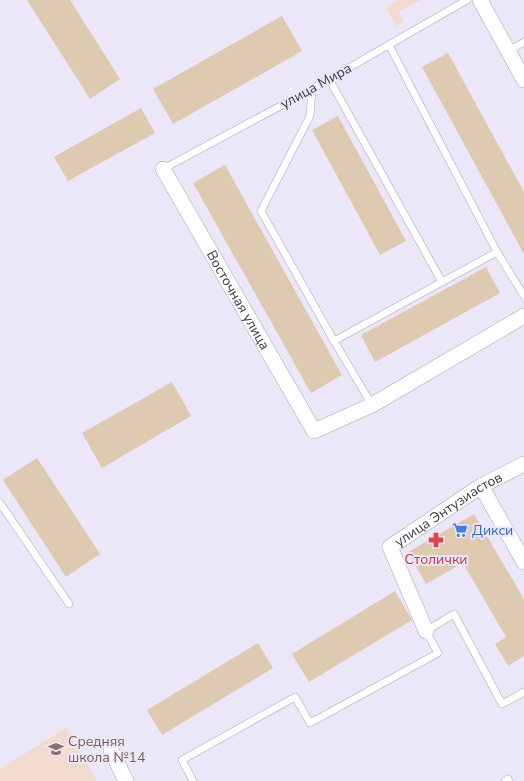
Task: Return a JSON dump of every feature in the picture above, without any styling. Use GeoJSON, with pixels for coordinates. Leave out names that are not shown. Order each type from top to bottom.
{"type":"FeatureCollection","features":[{"type":"Feature","properties":{"kind":"street"},"geometry":{"type":"LineString","coordinates":[[480,0],[524,80]]}},
{"type":"Feature","properties":{"kind":"street","name":"Восточная улица"},"geometry":{"type":"LineString","coordinates":[[163,169],[314,431],[372,405]]}},
{"type":"Feature","properties":{"kind":"street"},"geometry":{"type":"LineString","coordinates":[[372,405],[524,316]]}},
{"type":"Feature","properties":{"kind":"street","name":"улица Энтузиастов"},"geometry":{"type":"LineString","coordinates":[[426,631],[390,547],[481,486],[524,464]]}},
{"type":"Feature","properties":{"kind":"street"},"geometry":{"type":"LineString","coordinates":[[481,486],[524,562]]}},
{"type":"Feature","properties":{"kind":"street"},"geometry":{"type":"LineString","coordinates":[[111,750],[126,781]]}},
{"type":"Feature","properties":{"kind":"lane","name":"улица Мира"},"geometry":{"type":"LineString","coordinates":[[163,169],[330,79],[467,0]]}},
{"type":"Feature","properties":{"kind":"lane"},"geometry":{"type":"LineString","coordinates":[[508,51],[524,42]]}},
{"type":"Feature","properties":{"kind":"lane"},"geometry":{"type":"LineString","coordinates":[[389,45],[498,252],[524,296]]}},
{"type":"Feature","properties":{"kind":"lane"},"geometry":{"type":"LineString","coordinates":[[330,79],[442,282]]}},
{"type":"Feature","properties":{"kind":"lane"},"geometry":{"type":"LineString","coordinates":[[312,89],[310,116],[261,211],[372,405]]}},
{"type":"Feature","properties":{"kind":"lane"},"geometry":{"type":"LineString","coordinates":[[334,341],[498,252]]}},
{"type":"Feature","properties":{"kind":"lane"},"geometry":{"type":"LineString","coordinates":[[0,503],[69,604]]}},
{"type":"Feature","properties":{"kind":"lane"},"geometry":{"type":"LineString","coordinates":[[193,781],[182,760],[295,697],[310,723],[438,653],[426,631],[454,614],[502,704],[524,692]]}},
{"type":"Feature","properties":{"kind":"lane"},"geometry":{"type":"LineString","coordinates":[[505,781],[508,779],[509,781]]}},
{"type":"Feature","properties":{"kind":"shaded area"},"geometry":{"type":"Polygon","coordinates":[[[399,0],[420,0],[399,12],[404,22],[396,26],[386,7],[399,0]]]}},
{"type":"Feature","properties":{"kind":"shaded area","name":"Средняя школа №14"},"geometry":{"type":"Polygon","coordinates":[[[66,728],[97,781],[0,781],[0,769],[66,728]]]}},
{"type":"Feature","properties":{"kind":"building"},"geometry":{"type":"Polygon","coordinates":[[[27,0],[70,0],[120,79],[90,99],[27,0]]]}},
{"type":"Feature","properties":{"kind":"building"},"geometry":{"type":"Polygon","coordinates":[[[282,16],[302,51],[173,124],[153,89],[282,16]]]}},
{"type":"Feature","properties":{"kind":"building"},"geometry":{"type":"Polygon","coordinates":[[[448,53],[524,192],[524,254],[422,67],[448,53]]]}},
{"type":"Feature","properties":{"kind":"building"},"geometry":{"type":"Polygon","coordinates":[[[141,108],[155,133],[68,181],[54,157],[141,108]]]}},
{"type":"Feature","properties":{"kind":"building"},"geometry":{"type":"Polygon","coordinates":[[[338,116],[406,241],[380,255],[312,130],[338,116]]]}},
{"type":"Feature","properties":{"kind":"building"},"geometry":{"type":"Polygon","coordinates":[[[225,165],[342,375],[311,393],[193,183],[225,165]]]}},
{"type":"Feature","properties":{"kind":"building"},"geometry":{"type":"Polygon","coordinates":[[[486,267],[500,293],[375,362],[361,335],[486,267]]]}},
{"type":"Feature","properties":{"kind":"building"},"geometry":{"type":"Polygon","coordinates":[[[172,382],[191,416],[102,468],[82,433],[172,382]]]}},
{"type":"Feature","properties":{"kind":"building"},"geometry":{"type":"Polygon","coordinates":[[[37,458],[100,554],[66,577],[3,480],[37,458]]]}},
{"type":"Feature","properties":{"kind":"building"},"geometry":{"type":"Polygon","coordinates":[[[474,514],[524,599],[524,656],[508,666],[495,644],[506,637],[463,563],[426,584],[408,552],[474,514]]]}},
{"type":"Feature","properties":{"kind":"building"},"geometry":{"type":"Polygon","coordinates":[[[395,591],[412,620],[309,682],[292,654],[395,591]]]}},
{"type":"Feature","properties":{"kind":"building"},"geometry":{"type":"Polygon","coordinates":[[[258,643],[273,668],[162,735],[147,710],[258,643]]]}},
{"type":"Feature","properties":{"kind":"place","name":"Дикси"},"geometry":{"type":"Point","coordinates":[460,530]}},
{"type":"Feature","properties":{"kind":"place","name":"Столички"},"geometry":{"type":"Point","coordinates":[436,540]}},
{"type":"Feature","properties":{"kind":"place","name":"Средняя школа №14"},"geometry":{"type":"Point","coordinates":[56,749]}}]}
